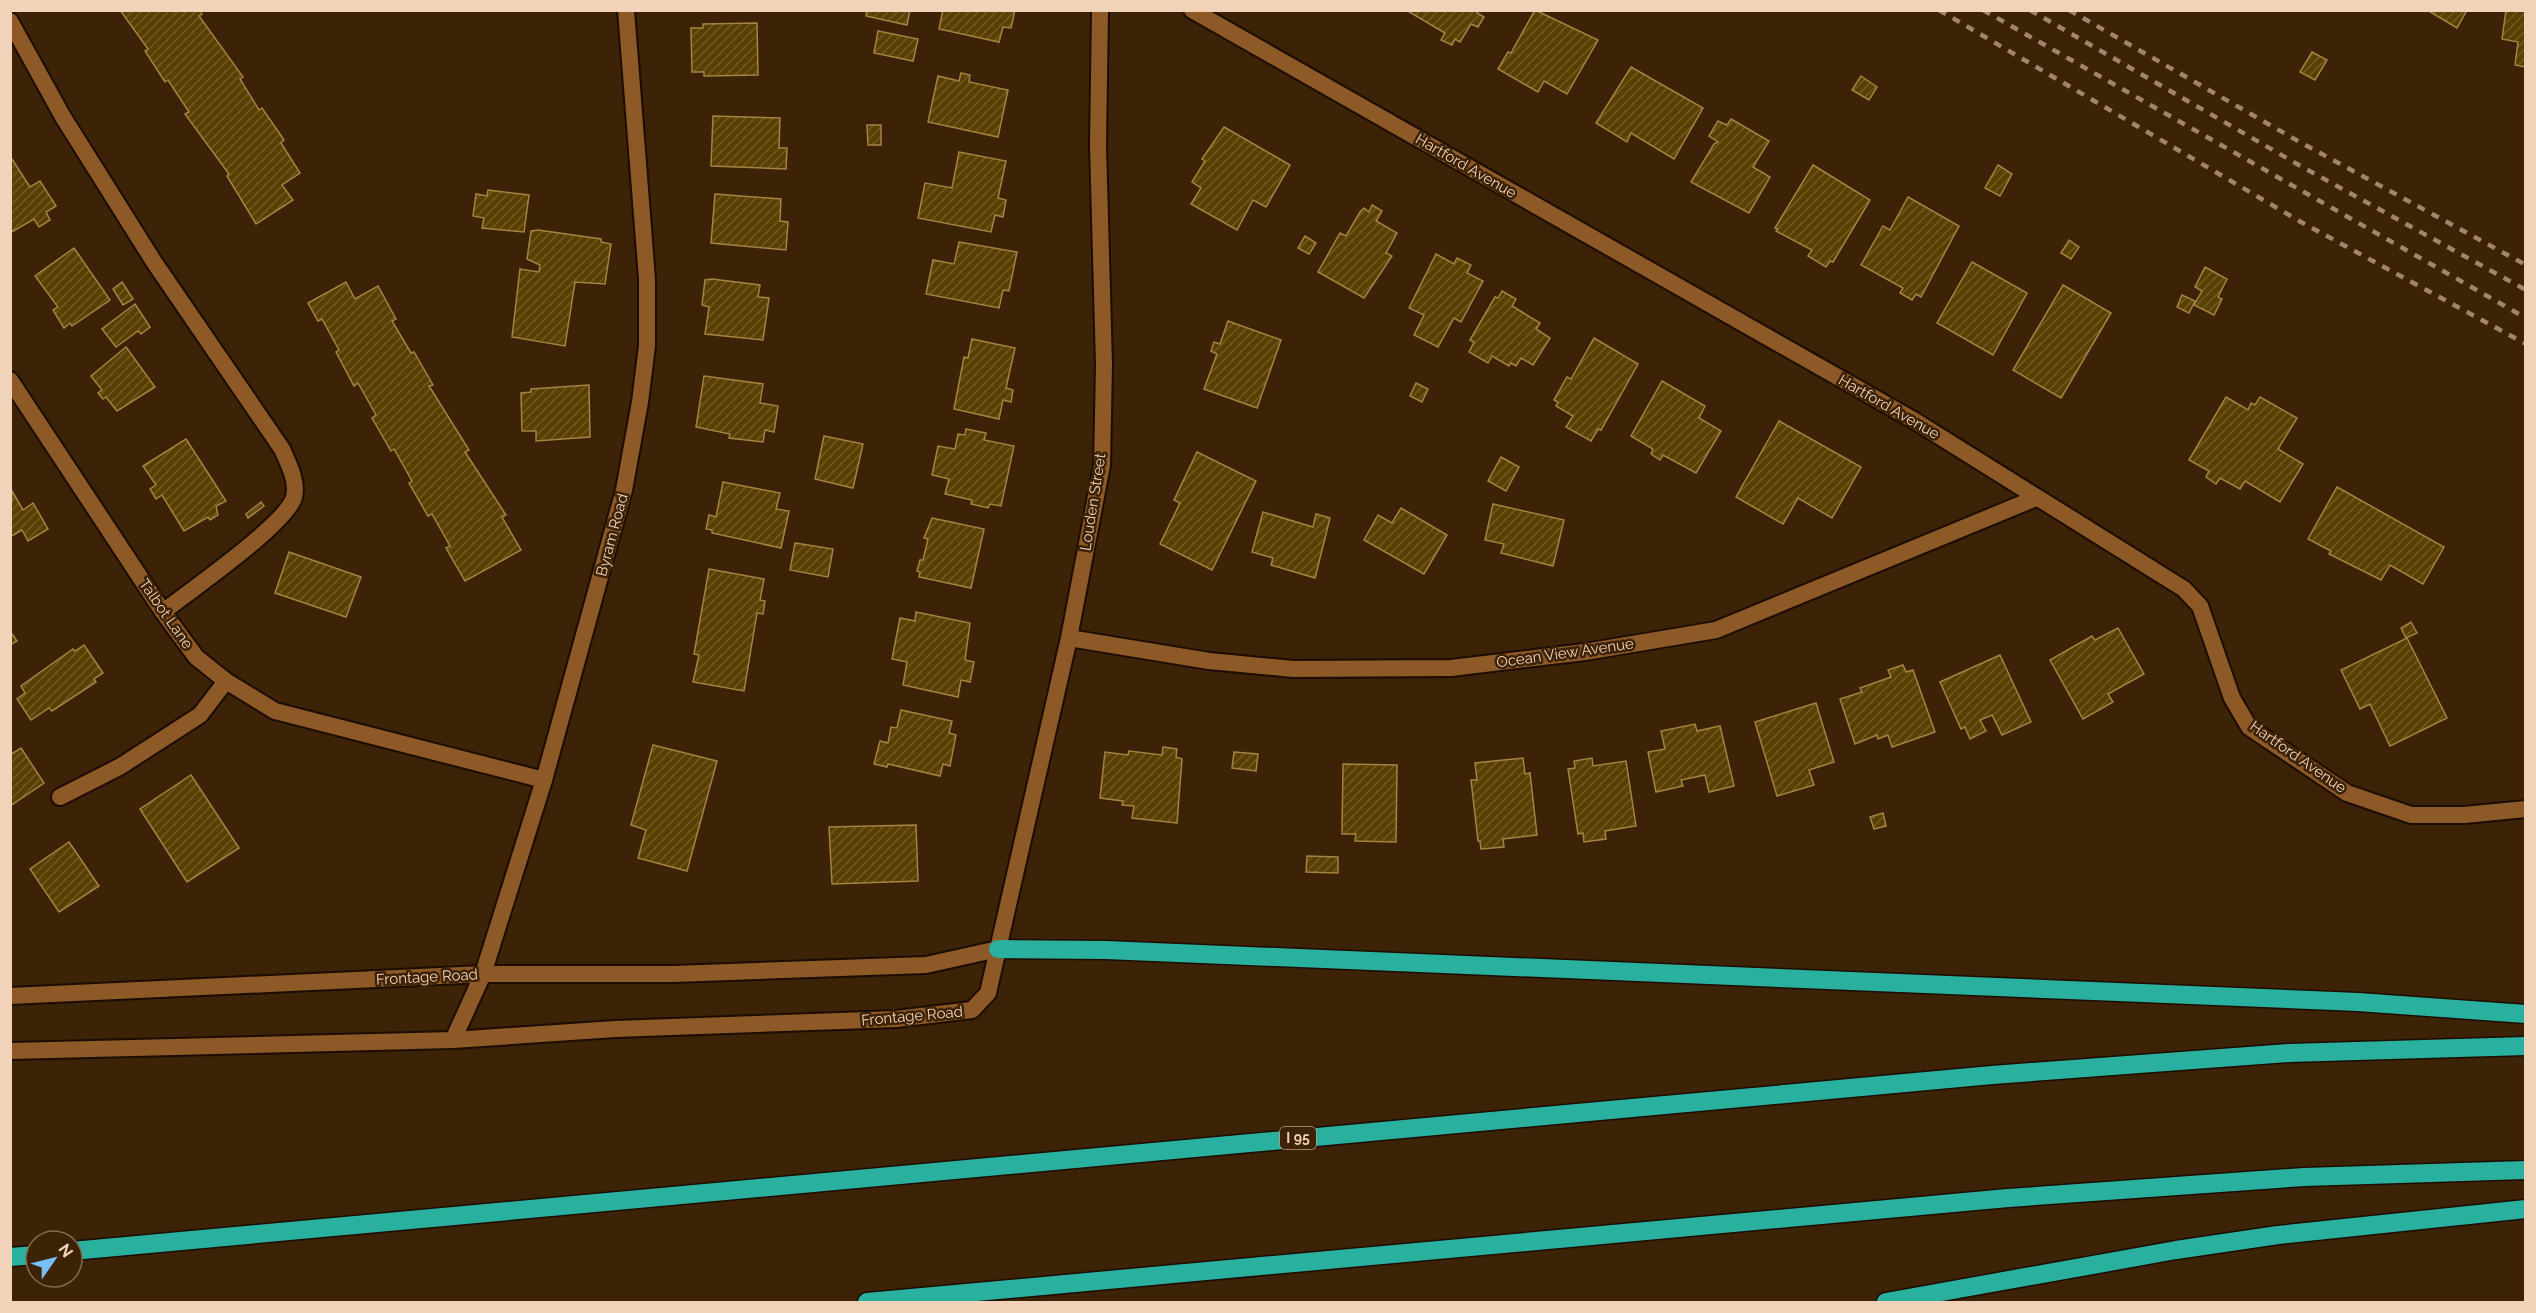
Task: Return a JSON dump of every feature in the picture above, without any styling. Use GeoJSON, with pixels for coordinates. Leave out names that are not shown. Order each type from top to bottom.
{"type":"FeatureCollection","features":[{"type":"Feature","properties":{"kind":"highway"},"geometry":{"type":"LineString","coordinates":[[998,949],[1106,950],[1752,975],[2358,1002],[2526,1014]]}},
{"type":"Feature","properties":{"kind":"highway","name":"I 95"},"geometry":{"type":"LineString","coordinates":[[84,1250],[1992,1075],[2289,1053],[2526,1046]]}},
{"type":"Feature","properties":{"kind":"highway"},"geometry":{"type":"LineString","coordinates":[[867,1302],[2008,1198],[2293,1178],[2526,1170]]}},
{"type":"Feature","properties":{"kind":"highway"},"geometry":{"type":"LineString","coordinates":[[1886,1302],[2164,1252],[2278,1235],[2526,1209]]}},
{"type":"Feature","properties":{"kind":"street","name":"Byram Road"},"geometry":{"type":"LineString","coordinates":[[453,1040],[483,974],[543,780],[624,490],[647,346],[647,268],[626,10]]}},
{"type":"Feature","properties":{"kind":"street","name":"Louden Street"},"geometry":{"type":"LineString","coordinates":[[998,949],[1070,638],[1102,465],[1104,365],[1098,145],[1100,10]]}},
{"type":"Feature","properties":{"kind":"street","name":"Hartford Avenue"},"geometry":{"type":"LineString","coordinates":[[1191,10],[1915,421],[2184,589],[2200,606],[2212,648],[2232,698],[2249,727],[2348,793],[2410,815],[2464,815],[2526,809]]}},
{"type":"Feature","properties":{"kind":"street"},"geometry":{"type":"LineString","coordinates":[[10,21],[63,117],[154,262],[282,449],[294,481],[294,499],[274,525],[163,612]]}},
{"type":"Feature","properties":{"kind":"street","name":"Talbot Lane"},"geometry":{"type":"LineString","coordinates":[[10,380],[163,612],[196,657],[226,681],[275,711],[543,780]]}},
{"type":"Feature","properties":{"kind":"street","name":"Ocean View Avenue"},"geometry":{"type":"LineString","coordinates":[[1070,638],[1209,661],[1293,669],[1451,668],[1585,652],[1716,630],[2036,498]]}},
{"type":"Feature","properties":{"kind":"street"},"geometry":{"type":"LineString","coordinates":[[60,797],[121,766],[200,715],[226,681]]}},
{"type":"Feature","properties":{"kind":"street","name":"Frontage Road"},"geometry":{"type":"LineString","coordinates":[[10,996],[483,974],[673,974],[926,965],[998,949],[988,993],[972,1010],[896,1019],[615,1029],[453,1040],[10,1051]]}},
{"type":"Feature","properties":{"kind":"building"},"geometry":{"type":"Polygon","coordinates":[[[120,10],[200,10],[202,14],[199,16],[243,77],[240,79],[259,110],[262,108],[284,140],[281,143],[300,173],[282,185],[293,200],[256,224],[227,176],[229,174],[185,114],[189,112],[168,80],[165,82],[145,51],[148,49],[120,10]]]}},
{"type":"Feature","properties":{"kind":"building"},"geometry":{"type":"Polygon","coordinates":[[[867,10],[910,10],[907,25],[866,16],[867,10]]]}},
{"type":"Feature","properties":{"kind":"building"},"geometry":{"type":"Polygon","coordinates":[[[943,10],[1015,10],[1011,28],[1003,27],[999,42],[939,29],[943,10]]]}},
{"type":"Feature","properties":{"kind":"building"},"geometry":{"type":"Polygon","coordinates":[[[1406,10],[1478,10],[1477,13],[1484,17],[1478,27],[1471,24],[1460,42],[1455,39],[1452,45],[1441,40],[1445,33],[1406,10]]]}},
{"type":"Feature","properties":{"kind":"building"},"geometry":{"type":"Polygon","coordinates":[[[1535,10],[1598,40],[1567,94],[1544,81],[1538,92],[1498,69],[1508,52],[1511,53],[1535,10]]]}},
{"type":"Feature","properties":{"kind":"building"},"geometry":{"type":"Polygon","coordinates":[[[2427,10],[2467,10],[2457,28],[2427,10]]]}},
{"type":"Feature","properties":{"kind":"building"},"geometry":{"type":"Polygon","coordinates":[[[2506,10],[2526,10],[2526,67],[2515,65],[2518,42],[2502,39],[2506,10]]]}},
{"type":"Feature","properties":{"kind":"building"},"geometry":{"type":"Polygon","coordinates":[[[757,23],[758,75],[704,76],[704,72],[692,72],[691,28],[703,28],[703,24],[757,23]]]}},
{"type":"Feature","properties":{"kind":"building"},"geometry":{"type":"Polygon","coordinates":[[[878,31],[918,39],[913,61],[874,53],[878,31]]]}},
{"type":"Feature","properties":{"kind":"building"},"geometry":{"type":"Polygon","coordinates":[[[2312,52],[2327,60],[2315,80],[2300,72],[2312,52]]]}},
{"type":"Feature","properties":{"kind":"building"},"geometry":{"type":"Polygon","coordinates":[[[1631,67],[1703,108],[1674,159],[1631,133],[1627,142],[1596,123],[1631,67]]]}},
{"type":"Feature","properties":{"kind":"building"},"geometry":{"type":"Polygon","coordinates":[[[961,73],[970,75],[969,82],[1008,90],[998,137],[928,122],[938,76],[959,81],[961,73]]]}},
{"type":"Feature","properties":{"kind":"building"},"geometry":{"type":"Polygon","coordinates":[[[1861,76],[1877,87],[1869,100],[1852,90],[1861,76]]]}},
{"type":"Feature","properties":{"kind":"building"},"geometry":{"type":"Polygon","coordinates":[[[713,116],[780,118],[779,148],[787,148],[786,169],[711,166],[713,116]]]}},
{"type":"Feature","properties":{"kind":"building"},"geometry":{"type":"Polygon","coordinates":[[[1731,119],[1769,141],[1753,167],[1770,177],[1749,213],[1691,182],[1714,144],[1718,142],[1709,136],[1718,121],[1727,125],[1731,119]]]}},
{"type":"Feature","properties":{"kind":"building"},"geometry":{"type":"Polygon","coordinates":[[[867,125],[881,125],[881,145],[868,145],[867,125]]]}},
{"type":"Feature","properties":{"kind":"building"},"geometry":{"type":"Polygon","coordinates":[[[1224,127],[1290,165],[1266,207],[1253,200],[1237,230],[1191,204],[1201,188],[1192,182],[1205,161],[1202,159],[1224,127]]]}},
{"type":"Feature","properties":{"kind":"building"},"geometry":{"type":"Polygon","coordinates":[[[959,152],[1006,161],[998,198],[1006,200],[1003,217],[995,215],[991,232],[918,218],[925,183],[952,188],[959,152]]]}},
{"type":"Feature","properties":{"kind":"building"},"geometry":{"type":"Polygon","coordinates":[[[10,156],[30,187],[40,181],[56,206],[46,212],[50,220],[39,227],[34,219],[10,233],[10,156]]]}},
{"type":"Feature","properties":{"kind":"building"},"geometry":{"type":"Polygon","coordinates":[[[1813,165],[1870,200],[1833,262],[1830,261],[1826,267],[1808,256],[1812,250],[1776,231],[1778,229],[1775,228],[1813,165]]]}},
{"type":"Feature","properties":{"kind":"building"},"geometry":{"type":"Polygon","coordinates":[[[1998,165],[2012,174],[2000,196],[1985,188],[1998,165]]]}},
{"type":"Feature","properties":{"kind":"building"},"geometry":{"type":"Polygon","coordinates":[[[488,190],[529,195],[524,232],[482,228],[484,218],[473,216],[476,194],[487,196],[488,190]]]}},
{"type":"Feature","properties":{"kind":"building"},"geometry":{"type":"Polygon","coordinates":[[[715,194],[781,199],[780,221],[788,222],[786,250],[711,243],[715,194]]]}},
{"type":"Feature","properties":{"kind":"building"},"geometry":{"type":"Polygon","coordinates":[[[1908,197],[1959,226],[1921,297],[1916,294],[1912,300],[1900,293],[1903,288],[1861,265],[1883,226],[1890,230],[1908,197]]]}},
{"type":"Feature","properties":{"kind":"building"},"geometry":{"type":"Polygon","coordinates":[[[1372,205],[1382,211],[1376,221],[1397,233],[1386,253],[1392,256],[1364,298],[1318,272],[1340,233],[1346,236],[1360,212],[1364,208],[1369,212],[1372,205]]]}},
{"type":"Feature","properties":{"kind":"building"},"geometry":{"type":"Polygon","coordinates":[[[531,231],[601,239],[601,242],[611,244],[605,284],[575,282],[565,346],[512,337],[520,269],[539,272],[540,265],[527,259],[531,231]]]}},
{"type":"Feature","properties":{"kind":"building"},"geometry":{"type":"Polygon","coordinates":[[[1305,236],[1316,243],[1309,254],[1298,248],[1305,236]]]}},
{"type":"Feature","properties":{"kind":"building"},"geometry":{"type":"Polygon","coordinates":[[[2069,240],[2079,247],[2071,259],[2061,253],[2069,240]]]}},
{"type":"Feature","properties":{"kind":"building"},"geometry":{"type":"Polygon","coordinates":[[[959,242],[1017,252],[1009,291],[1003,290],[999,308],[926,294],[933,260],[954,264],[959,242]]]}},
{"type":"Feature","properties":{"kind":"building"},"geometry":{"type":"Polygon","coordinates":[[[74,248],[110,300],[72,326],[70,323],[64,328],[53,310],[58,307],[35,276],[74,248]]]}},
{"type":"Feature","properties":{"kind":"building"},"geometry":{"type":"Polygon","coordinates":[[[1436,254],[1454,264],[1457,258],[1471,265],[1467,273],[1483,281],[1461,322],[1454,318],[1438,347],[1414,335],[1424,315],[1409,308],[1436,254]]]}},
{"type":"Feature","properties":{"kind":"building"},"geometry":{"type":"Polygon","coordinates":[[[1972,262],[2027,293],[1993,355],[1937,323],[1972,262]]]}},
{"type":"Feature","properties":{"kind":"building"},"geometry":{"type":"Polygon","coordinates":[[[2205,267],[2227,279],[2218,297],[2222,299],[2214,315],[2194,305],[2202,291],[2195,287],[2205,267]]]}},
{"type":"Feature","properties":{"kind":"building"},"geometry":{"type":"Polygon","coordinates":[[[705,280],[760,285],[758,297],[769,298],[763,340],[705,334],[709,307],[702,305],[705,280]]]}},
{"type":"Feature","properties":{"kind":"building"},"geometry":{"type":"Polygon","coordinates":[[[122,282],[133,299],[123,305],[113,289],[122,282]]]}},
{"type":"Feature","properties":{"kind":"building"},"geometry":{"type":"Polygon","coordinates":[[[346,282],[355,299],[378,286],[396,319],[392,321],[411,353],[414,352],[433,385],[429,386],[469,450],[465,452],[506,515],[502,517],[521,550],[465,581],[446,548],[450,546],[432,514],[428,516],[409,483],[412,481],[394,449],[391,451],[372,418],[376,415],[358,383],[354,386],[336,352],[339,350],[322,319],[318,321],[308,303],[346,282]]]}},
{"type":"Feature","properties":{"kind":"building"},"geometry":{"type":"Polygon","coordinates":[[[2063,285],[2111,313],[2061,398],[2013,370],[2063,285]]]}},
{"type":"Feature","properties":{"kind":"building"},"geometry":{"type":"Polygon","coordinates":[[[1502,291],[1516,299],[1512,306],[1540,323],[1536,329],[1550,338],[1533,365],[1521,358],[1516,366],[1511,363],[1509,366],[1492,356],[1488,363],[1469,352],[1474,342],[1470,340],[1495,297],[1498,298],[1502,291]]]}},
{"type":"Feature","properties":{"kind":"building"},"geometry":{"type":"Polygon","coordinates":[[[2182,295],[2195,301],[2189,313],[2177,307],[2182,295]]]}},
{"type":"Feature","properties":{"kind":"building"},"geometry":{"type":"Polygon","coordinates":[[[135,304],[150,327],[141,334],[138,331],[116,347],[102,329],[135,304]]]}},
{"type":"Feature","properties":{"kind":"building"},"geometry":{"type":"Polygon","coordinates":[[[1228,321],[1281,340],[1257,408],[1204,389],[1217,354],[1211,351],[1214,342],[1220,344],[1228,321]]]}},
{"type":"Feature","properties":{"kind":"building"},"geometry":{"type":"Polygon","coordinates":[[[1594,338],[1638,364],[1601,430],[1598,429],[1591,441],[1566,427],[1573,416],[1556,406],[1558,402],[1554,400],[1567,377],[1571,379],[1594,338]]]}},
{"type":"Feature","properties":{"kind":"building"},"geometry":{"type":"Polygon","coordinates":[[[972,339],[1015,348],[1006,388],[1013,390],[1011,402],[1003,400],[999,419],[954,409],[964,357],[968,358],[972,339]]]}},
{"type":"Feature","properties":{"kind":"building"},"geometry":{"type":"Polygon","coordinates":[[[126,347],[155,387],[117,411],[106,397],[103,399],[98,393],[102,390],[91,376],[126,347]]]}},
{"type":"Feature","properties":{"kind":"building"},"geometry":{"type":"Polygon","coordinates":[[[704,376],[763,384],[760,403],[778,406],[774,432],[765,430],[763,442],[729,438],[730,434],[696,427],[704,376]]]}},
{"type":"Feature","properties":{"kind":"building"},"geometry":{"type":"Polygon","coordinates":[[[1662,381],[1705,406],[1699,418],[1721,431],[1696,473],[1663,455],[1660,460],[1651,454],[1653,449],[1631,436],[1662,381]]]}},
{"type":"Feature","properties":{"kind":"building"},"geometry":{"type":"Polygon","coordinates":[[[1416,383],[1428,389],[1422,402],[1410,396],[1416,383]]]}},
{"type":"Feature","properties":{"kind":"building"},"geometry":{"type":"Polygon","coordinates":[[[589,385],[590,437],[536,441],[536,431],[522,431],[521,393],[531,392],[531,389],[589,385]]]}},
{"type":"Feature","properties":{"kind":"building"},"geometry":{"type":"Polygon","coordinates":[[[2226,397],[2248,410],[2251,403],[2255,405],[2260,397],[2297,418],[2278,449],[2303,464],[2280,502],[2245,481],[2240,489],[2220,478],[2216,484],[2206,477],[2209,471],[2189,460],[2226,397]]]}},
{"type":"Feature","properties":{"kind":"building"},"geometry":{"type":"Polygon","coordinates":[[[1779,421],[1861,467],[1832,518],[1798,498],[1783,524],[1736,497],[1779,421]]]}},
{"type":"Feature","properties":{"kind":"building"},"geometry":{"type":"Polygon","coordinates":[[[966,429],[986,433],[984,440],[1014,446],[1001,506],[990,504],[988,508],[971,504],[972,500],[945,494],[949,479],[932,475],[938,446],[955,449],[958,434],[965,435],[966,429]]]}},
{"type":"Feature","properties":{"kind":"building"},"geometry":{"type":"Polygon","coordinates":[[[824,436],[863,444],[853,488],[815,479],[824,436]]]}},
{"type":"Feature","properties":{"kind":"building"},"geometry":{"type":"Polygon","coordinates":[[[186,439],[226,501],[216,506],[218,515],[210,520],[208,517],[184,531],[162,495],[156,499],[150,489],[156,485],[143,466],[186,439]]]}},
{"type":"Feature","properties":{"kind":"building"},"geometry":{"type":"Polygon","coordinates":[[[1197,452],[1256,481],[1212,570],[1160,544],[1180,503],[1174,500],[1197,452]]]}},
{"type":"Feature","properties":{"kind":"building"},"geometry":{"type":"Polygon","coordinates":[[[1501,457],[1519,467],[1506,491],[1488,481],[1501,457]]]}},
{"type":"Feature","properties":{"kind":"building"},"geometry":{"type":"Polygon","coordinates":[[[723,482],[780,493],[776,509],[789,511],[781,548],[712,533],[712,530],[706,529],[709,515],[716,517],[723,482]]]}},
{"type":"Feature","properties":{"kind":"building"},"geometry":{"type":"Polygon","coordinates":[[[2337,487],[2444,547],[2423,584],[2390,565],[2381,580],[2329,554],[2331,551],[2308,539],[2337,487]]]}},
{"type":"Feature","properties":{"kind":"building"},"geometry":{"type":"Polygon","coordinates":[[[12,491],[23,510],[33,503],[48,529],[28,541],[22,530],[10,537],[12,491]]]}},
{"type":"Feature","properties":{"kind":"building"},"geometry":{"type":"Polygon","coordinates":[[[261,502],[264,506],[248,518],[246,514],[261,502]]]}},
{"type":"Feature","properties":{"kind":"building"},"geometry":{"type":"Polygon","coordinates":[[[1493,504],[1564,520],[1553,566],[1501,553],[1504,544],[1485,540],[1493,504]]]}},
{"type":"Feature","properties":{"kind":"building"},"geometry":{"type":"Polygon","coordinates":[[[1401,508],[1447,535],[1424,574],[1364,540],[1378,515],[1392,523],[1401,508]]]}},
{"type":"Feature","properties":{"kind":"building"},"geometry":{"type":"Polygon","coordinates":[[[1263,512],[1313,527],[1316,514],[1330,518],[1315,578],[1271,565],[1273,558],[1252,552],[1263,512]]]}},
{"type":"Feature","properties":{"kind":"building"},"geometry":{"type":"Polygon","coordinates":[[[932,518],[984,529],[971,588],[919,577],[920,572],[917,571],[920,560],[923,560],[928,539],[924,538],[932,518]]]}},
{"type":"Feature","properties":{"kind":"building"},"geometry":{"type":"Polygon","coordinates":[[[795,543],[833,549],[828,577],[790,570],[795,543]]]}},
{"type":"Feature","properties":{"kind":"building"},"geometry":{"type":"Polygon","coordinates":[[[289,552],[361,577],[346,617],[275,593],[289,552]]]}},
{"type":"Feature","properties":{"kind":"building"},"geometry":{"type":"Polygon","coordinates":[[[709,569],[764,579],[760,600],[765,601],[763,614],[757,613],[744,691],[693,682],[699,655],[694,654],[709,569]]]}},
{"type":"Feature","properties":{"kind":"building"},"geometry":{"type":"Polygon","coordinates":[[[916,612],[970,623],[965,660],[974,662],[970,682],[961,680],[958,697],[903,685],[907,662],[892,659],[900,618],[915,621],[916,612]]]}},
{"type":"Feature","properties":{"kind":"building"},"geometry":{"type":"Polygon","coordinates":[[[2411,622],[2417,633],[2406,638],[2401,628],[2411,622]]]}},
{"type":"Feature","properties":{"kind":"building"},"geometry":{"type":"Polygon","coordinates":[[[2118,628],[2144,674],[2108,694],[2113,702],[2083,719],[2050,660],[2092,636],[2095,640],[2118,628]]]}},
{"type":"Feature","properties":{"kind":"building"},"geometry":{"type":"Polygon","coordinates":[[[10,631],[17,641],[10,645],[10,631]]]}},
{"type":"Feature","properties":{"kind":"building"},"geometry":{"type":"Polygon","coordinates":[[[2407,638],[2447,718],[2390,746],[2370,704],[2360,709],[2341,670],[2407,638]]]}},
{"type":"Feature","properties":{"kind":"building"},"geometry":{"type":"Polygon","coordinates":[[[84,645],[103,673],[94,679],[96,682],[52,711],[49,708],[31,720],[17,699],[25,693],[21,686],[73,649],[75,651],[84,645]]]}},
{"type":"Feature","properties":{"kind":"building"},"geometry":{"type":"Polygon","coordinates":[[[2000,655],[2031,722],[2002,735],[1992,715],[1980,720],[1986,731],[1970,739],[1965,727],[1961,729],[1940,682],[2000,655]]]}},
{"type":"Feature","properties":{"kind":"building"},"geometry":{"type":"Polygon","coordinates":[[[1903,665],[1906,672],[1913,670],[1935,732],[1892,747],[1888,735],[1878,739],[1877,735],[1855,744],[1840,699],[1862,692],[1860,688],[1891,677],[1888,670],[1903,665]]]}},
{"type":"Feature","properties":{"kind":"building"},"geometry":{"type":"Polygon","coordinates":[[[1816,703],[1834,762],[1809,770],[1814,785],[1777,796],[1755,722],[1816,703]]]}},
{"type":"Feature","properties":{"kind":"building"},"geometry":{"type":"Polygon","coordinates":[[[901,710],[952,721],[949,733],[956,735],[950,766],[943,764],[940,776],[888,764],[887,767],[874,764],[880,741],[888,743],[891,727],[897,728],[901,710]]]}},
{"type":"Feature","properties":{"kind":"building"},"geometry":{"type":"Polygon","coordinates":[[[1695,724],[1697,731],[1720,726],[1734,786],[1709,792],[1705,775],[1681,780],[1683,786],[1656,792],[1648,752],[1665,749],[1661,731],[1695,724]]]}},
{"type":"Feature","properties":{"kind":"building"},"geometry":{"type":"Polygon","coordinates":[[[653,745],[717,761],[687,871],[638,858],[646,830],[631,825],[653,745]]]}},
{"type":"Feature","properties":{"kind":"building"},"geometry":{"type":"Polygon","coordinates":[[[1163,747],[1177,749],[1176,757],[1182,759],[1177,823],[1132,818],[1134,806],[1122,805],[1123,801],[1100,798],[1105,752],[1128,755],[1129,751],[1162,755],[1163,747]]]}},
{"type":"Feature","properties":{"kind":"building"},"geometry":{"type":"Polygon","coordinates":[[[21,748],[44,783],[10,806],[10,755],[21,748]]]}},
{"type":"Feature","properties":{"kind":"building"},"geometry":{"type":"Polygon","coordinates":[[[1234,752],[1258,754],[1256,771],[1232,768],[1234,752]]]}},
{"type":"Feature","properties":{"kind":"building"},"geometry":{"type":"Polygon","coordinates":[[[1523,758],[1525,774],[1530,773],[1537,835],[1503,839],[1504,847],[1481,849],[1480,841],[1478,841],[1471,780],[1477,780],[1475,763],[1523,758]]]}},
{"type":"Feature","properties":{"kind":"building"},"geometry":{"type":"Polygon","coordinates":[[[1592,758],[1593,766],[1626,761],[1636,826],[1605,831],[1606,839],[1584,842],[1583,833],[1578,834],[1568,769],[1575,768],[1574,761],[1592,758]]]}},
{"type":"Feature","properties":{"kind":"building"},"geometry":{"type":"Polygon","coordinates":[[[1343,764],[1397,765],[1396,842],[1355,841],[1356,834],[1342,834],[1343,764]]]}},
{"type":"Feature","properties":{"kind":"building"},"geometry":{"type":"Polygon","coordinates":[[[191,775],[239,848],[187,882],[140,809],[191,775]]]}},
{"type":"Feature","properties":{"kind":"building"},"geometry":{"type":"Polygon","coordinates":[[[1883,813],[1886,826],[1874,829],[1870,817],[1883,813]]]}},
{"type":"Feature","properties":{"kind":"building"},"geometry":{"type":"Polygon","coordinates":[[[916,825],[918,881],[832,884],[829,827],[916,825]]]}},
{"type":"Feature","properties":{"kind":"building"},"geometry":{"type":"Polygon","coordinates":[[[69,842],[99,886],[59,912],[30,869],[69,842]]]}},
{"type":"Feature","properties":{"kind":"building"},"geometry":{"type":"Polygon","coordinates":[[[1307,856],[1338,857],[1338,873],[1306,872],[1307,856]]]}},
{"type":"Feature","properties":{"kind":"railway"},"geometry":{"type":"LineString","coordinates":[[1939,10],[2301,222],[2526,344]]}},
{"type":"Feature","properties":{"kind":"railway"},"geometry":{"type":"LineString","coordinates":[[1983,10],[2526,318]]}},
{"type":"Feature","properties":{"kind":"railway"},"geometry":{"type":"LineString","coordinates":[[2030,10],[2297,164],[2526,290]]}},
{"type":"Feature","properties":{"kind":"railway"},"geometry":{"type":"LineString","coordinates":[[2069,10],[2298,141],[2526,265]]}}]}
